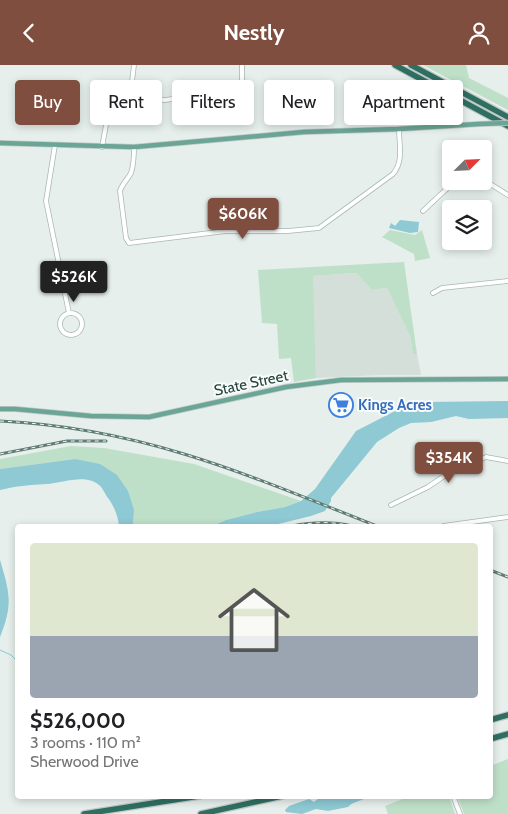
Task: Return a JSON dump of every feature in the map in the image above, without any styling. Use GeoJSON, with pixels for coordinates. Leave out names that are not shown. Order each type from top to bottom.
{"type":"FeatureCollection","features":[{"type":"Feature","properties":{"kind":"highway"},"geometry":{"type":"LineString","coordinates":[[396,65],[508,125]]}},
{"type":"Feature","properties":{"kind":"highway"},"geometry":{"type":"LineString","coordinates":[[411,65],[508,117]]}},
{"type":"Feature","properties":{"kind":"highway"},"geometry":{"type":"LineString","coordinates":[[493,719],[508,715]]}},
{"type":"Feature","properties":{"kind":"highway"},"geometry":{"type":"LineString","coordinates":[[493,738],[508,734]]}},
{"type":"Feature","properties":{"kind":"highway"},"geometry":{"type":"LineString","coordinates":[[84,814],[180,799]]}},
{"type":"Feature","properties":{"kind":"highway"},"geometry":{"type":"LineString","coordinates":[[201,814],[268,799]]}},
{"type":"Feature","properties":{"kind":"main road"},"geometry":{"type":"LineString","coordinates":[[0,143],[134,147],[304,132],[479,124],[508,125]]}},
{"type":"Feature","properties":{"kind":"main road","name":"State Street"},"geometry":{"type":"LineString","coordinates":[[0,409],[91,416],[149,417],[286,387],[322,382],[372,379],[508,379]]}},
{"type":"Feature","properties":{"kind":"street"},"geometry":{"type":"LineString","coordinates":[[132,80],[134,65]]}},
{"type":"Feature","properties":{"kind":"street"},"geometry":{"type":"LineString","coordinates":[[162,100],[232,91],[242,82],[242,65]]}},
{"type":"Feature","properties":{"kind":"street"},"geometry":{"type":"LineString","coordinates":[[102,147],[106,125]]}},
{"type":"Feature","properties":{"kind":"street"},"geometry":{"type":"LineString","coordinates":[[134,147],[134,162],[130,175],[122,184],[120,191],[126,238],[130,243],[226,231],[288,231],[319,228],[393,174],[398,168],[400,161],[398,129]]}},
{"type":"Feature","properties":{"kind":"street"},"geometry":{"type":"LineString","coordinates":[[55,145],[46,201],[69,313]]}},
{"type":"Feature","properties":{"kind":"street"},"geometry":{"type":"LineString","coordinates":[[492,184],[508,195]]}},
{"type":"Feature","properties":{"kind":"street"},"geometry":{"type":"LineString","coordinates":[[424,211],[446,190]]}},
{"type":"Feature","properties":{"kind":"street"},"geometry":{"type":"LineString","coordinates":[[434,293],[442,289],[508,281]]}},
{"type":"Feature","properties":{"kind":"street"},"geometry":{"type":"LineString","coordinates":[[69,313],[79,315],[82,322],[81,329],[73,335],[62,331],[60,324],[62,317],[69,313]]}},
{"type":"Feature","properties":{"kind":"street"},"geometry":{"type":"LineString","coordinates":[[391,505],[428,487],[450,471],[486,457],[508,461]]}},
{"type":"Feature","properties":{"kind":"street"},"geometry":{"type":"LineString","coordinates":[[457,524],[508,517]]}},
{"type":"Feature","properties":{"kind":"street"},"geometry":{"type":"LineString","coordinates":[[454,799],[460,814]]}},
{"type":"Feature","properties":{"kind":"shaded area"},"geometry":{"type":"Polygon","coordinates":[[[356,273],[372,290],[387,288],[410,336],[413,354],[417,354],[421,375],[316,378],[312,276],[356,273]]]}},
{"type":"Feature","properties":{"kind":"green space"},"geometry":{"type":"Polygon","coordinates":[[[423,65],[466,65],[469,78],[508,98],[508,110],[463,86],[463,80],[451,80],[423,65]]]}},
{"type":"Feature","properties":{"kind":"green space"},"geometry":{"type":"Polygon","coordinates":[[[390,230],[415,235],[422,230],[430,258],[415,261],[414,254],[382,237],[390,230]]]}},
{"type":"Feature","properties":{"kind":"green space"},"geometry":{"type":"Polygon","coordinates":[[[404,262],[417,354],[413,354],[410,336],[387,288],[372,290],[356,273],[313,276],[316,378],[294,382],[291,358],[279,359],[277,324],[262,323],[258,270],[404,262]]]}},
{"type":"Feature","properties":{"kind":"green space"},"geometry":{"type":"Polygon","coordinates":[[[71,446],[104,448],[194,464],[301,501],[285,507],[257,512],[217,524],[133,524],[134,510],[75,459],[0,469],[0,459],[71,446]]]}},
{"type":"Feature","properties":{"kind":"green space"},"geometry":{"type":"Polygon","coordinates":[[[508,759],[508,814],[464,814],[458,799],[493,799],[493,765],[508,759]]]}},
{"type":"Feature","properties":{"kind":"green space"},"geometry":{"type":"Polygon","coordinates":[[[402,799],[450,799],[455,814],[388,814],[385,806],[402,799]]]}},
{"type":"Feature","properties":{"kind":"water"},"geometry":{"type":"Polygon","coordinates":[[[400,220],[419,222],[418,232],[410,233],[389,228],[391,223],[395,226],[400,220]]]}},
{"type":"Feature","properties":{"kind":"water"},"geometry":{"type":"Polygon","coordinates":[[[508,401],[508,418],[469,419],[456,416],[431,422],[411,423],[377,442],[331,498],[325,511],[278,524],[217,524],[257,512],[285,507],[301,501],[315,489],[356,431],[395,411],[425,402],[508,401]]]}},
{"type":"Feature","properties":{"kind":"water"},"geometry":{"type":"Polygon","coordinates":[[[75,459],[100,464],[117,475],[128,491],[134,510],[133,524],[119,524],[114,508],[103,489],[93,481],[81,479],[0,490],[0,469],[75,459]]]}},
{"type":"Feature","properties":{"kind":"water"},"geometry":{"type":"Polygon","coordinates":[[[0,560],[9,599],[7,616],[0,637],[0,560]]]}},
{"type":"Feature","properties":{"kind":"water"},"geometry":{"type":"Polygon","coordinates":[[[309,799],[314,802],[318,799],[363,799],[348,807],[328,811],[316,809],[302,814],[286,812],[285,810],[289,806],[309,799]]]}},
{"type":"Feature","properties":{"kind":"waterway"},"geometry":{"type":"LineString","coordinates":[[0,650],[15,659]]}},
{"type":"Feature","properties":{"kind":"railway"},"geometry":{"type":"LineString","coordinates":[[0,421],[70,428],[116,436],[162,448],[257,479],[372,524]]}},
{"type":"Feature","properties":{"kind":"railway"},"geometry":{"type":"LineString","coordinates":[[0,454],[67,441],[106,441]]}},
{"type":"Feature","properties":{"kind":"railway"},"geometry":{"type":"LineString","coordinates":[[307,524],[342,524]]}},
{"type":"Feature","properties":{"kind":"railway"},"geometry":{"type":"LineString","coordinates":[[493,571],[508,577]]}},
{"type":"Feature","properties":{"kind":"place","name":"Kings Acres"},"geometry":{"type":"Point","coordinates":[341,405]}}]}
